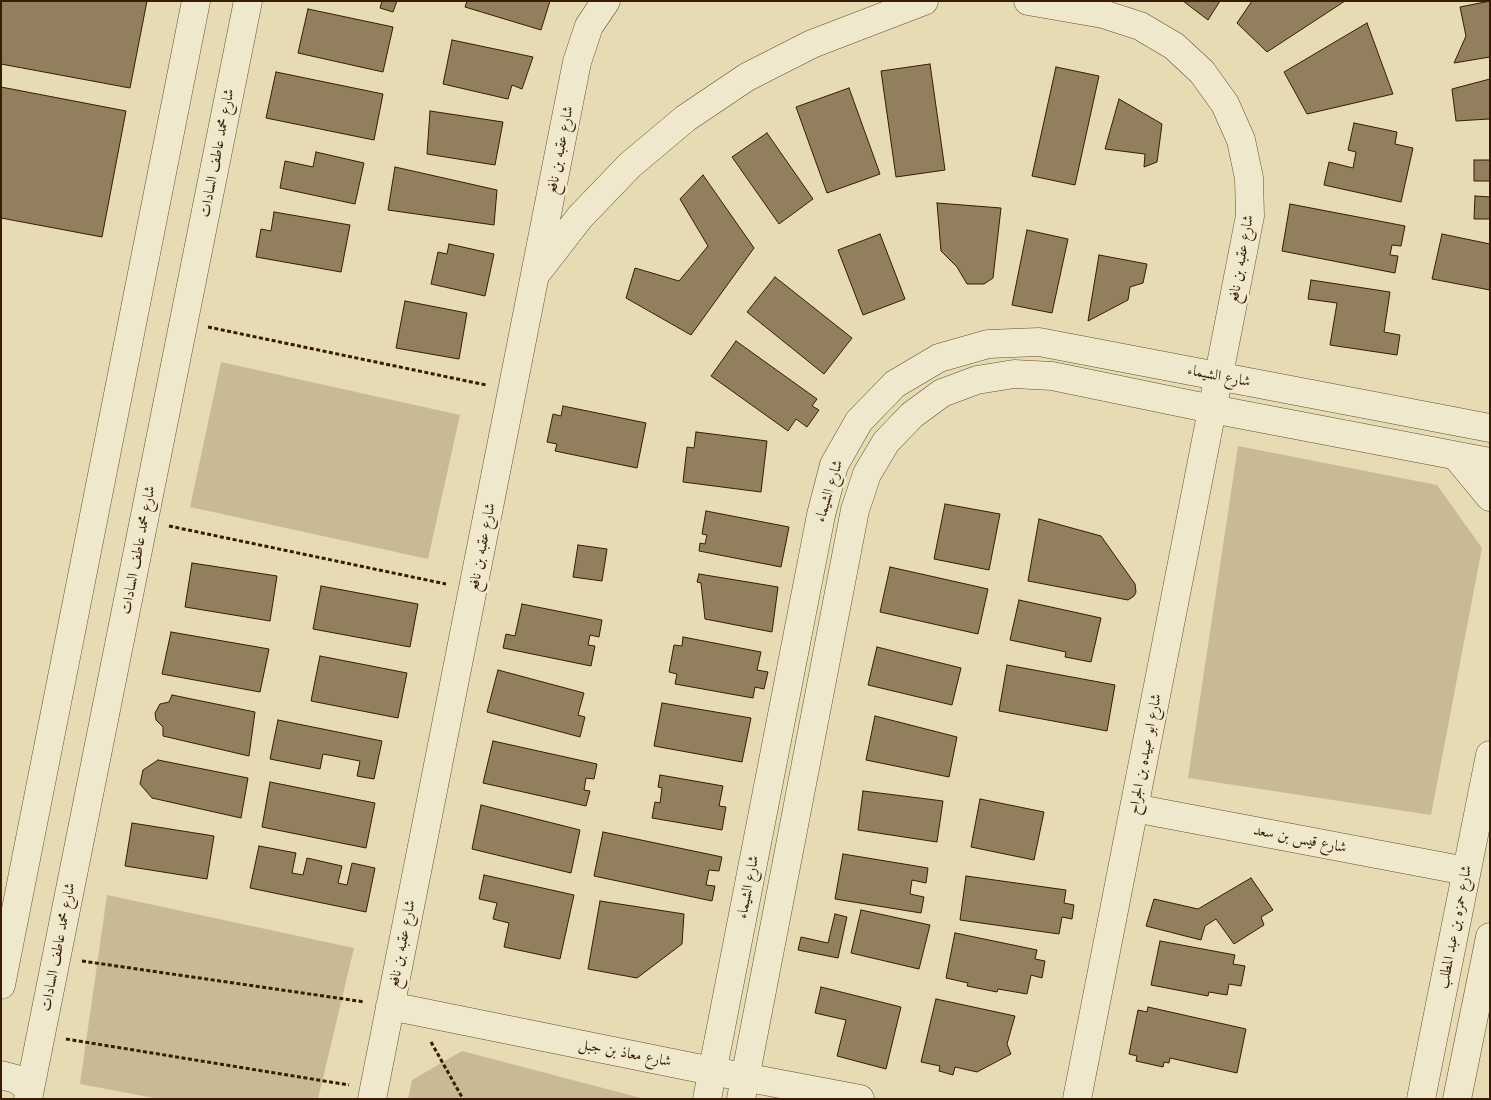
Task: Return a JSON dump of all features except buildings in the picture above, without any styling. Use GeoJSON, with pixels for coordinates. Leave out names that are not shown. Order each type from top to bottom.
{"type":"FeatureCollection","features":[{"type":"Feature","properties":{"kind":"street"},"geometry":{"type":"LineString","coordinates":[[1,985],[196,1]]}},
{"type":"Feature","properties":{"kind":"street","name":"شارع محمد عاطف السادات"},"geometry":{"type":"LineString","coordinates":[[29,1094],[248,1]]}},
{"type":"Feature","properties":{"kind":"street","name":"شارع عقبه بن نافع"},"geometry":{"type":"LineString","coordinates":[[373,1094],[402,1008],[473,589],[578,62],[589,26],[606,1]]}},
{"type":"Feature","properties":{"kind":"street"},"geometry":{"type":"LineString","coordinates":[[536,275],[580,217],[624,171],[686,118],[747,77],[812,44],[924,1]]}},
{"type":"Feature","properties":{"kind":"street","name":"شارع عقبه بن نافع"},"geometry":{"type":"LineString","coordinates":[[1028,1],[1104,14],[1140,26],[1174,46],[1202,72],[1225,104],[1241,140],[1249,178],[1250,216],[1212,409]]}},
{"type":"Feature","properties":{"kind":"street","name":"شارع الشيماء"},"geometry":{"type":"LineString","coordinates":[[706,1099],[820,515],[834,465],[859,420],[895,384],[939,358],[988,344],[1040,342],[1477,425]]}},
{"type":"Feature","properties":{"kind":"street","name":"شارع الشيماء"},"geometry":{"type":"LineString","coordinates":[[743,1088],[855,510],[867,474],[886,442],[912,415],[942,393],[977,380],[1014,374],[1052,376],[1212,409],[1490,462]]}},
{"type":"Feature","properties":{"kind":"street","name":"شارع ابو عبيده بن الجراح"},"geometry":{"type":"LineString","coordinates":[[1077,1099],[1212,409]]}},
{"type":"Feature","properties":{"kind":"street"},"geometry":{"type":"LineString","coordinates":[[1477,425],[1490,409]]}},
{"type":"Feature","properties":{"kind":"street"},"geometry":{"type":"LineString","coordinates":[[1456,456],[1490,497]]}},
{"type":"Feature","properties":{"kind":"street","name":"شارع حمزه بن عبد المطلب"},"geometry":{"type":"LineString","coordinates":[[1421,1099],[1490,755]]}},
{"type":"Feature","properties":{"kind":"street","name":"شارع قيس بن سعد"},"geometry":{"type":"LineString","coordinates":[[1134,808],[1466,871]]}},
{"type":"Feature","properties":{"kind":"street"},"geometry":{"type":"LineString","coordinates":[[1457,1099],[1490,937]]}},
{"type":"Feature","properties":{"kind":"street","name":"شارع معاذ بن جبل"},"geometry":{"type":"LineString","coordinates":[[402,1008],[712,1071],[743,1088],[860,1099]]}},
{"type":"Feature","properties":{"kind":"street"},"geometry":{"type":"LineString","coordinates":[[1,1075],[16,1079],[29,1094]]}},
{"type":"Feature","properties":{"kind":"path"},"geometry":{"type":"LineString","coordinates":[[183,322],[513,390]]}},
{"type":"Feature","properties":{"kind":"path"},"geometry":{"type":"LineString","coordinates":[[144,521],[473,589]]}},
{"type":"Feature","properties":{"kind":"path"},"geometry":{"type":"LineString","coordinates":[[56,957],[402,1008],[463,1099]]}},
{"type":"Feature","properties":{"kind":"path"},"geometry":{"type":"LineString","coordinates":[[41,1035],[373,1094]]}},
{"type":"Feature","properties":{"kind":"shaded area"},"geometry":{"type":"Polygon","coordinates":[[[221,362],[460,415],[428,559],[190,507],[221,362]]]}},
{"type":"Feature","properties":{"kind":"shaded area"},"geometry":{"type":"Polygon","coordinates":[[[1238,446],[1437,485],[1482,548],[1431,815],[1188,778],[1238,446]]]}},
{"type":"Feature","properties":{"kind":"shaded area"},"geometry":{"type":"Polygon","coordinates":[[[107,895],[354,948],[318,1099],[159,1099],[80,1084],[107,895]]]}},
{"type":"Feature","properties":{"kind":"shaded area"},"geometry":{"type":"Polygon","coordinates":[[[462,1051],[642,1099],[408,1099],[412,1080],[462,1051]]]}}]}
